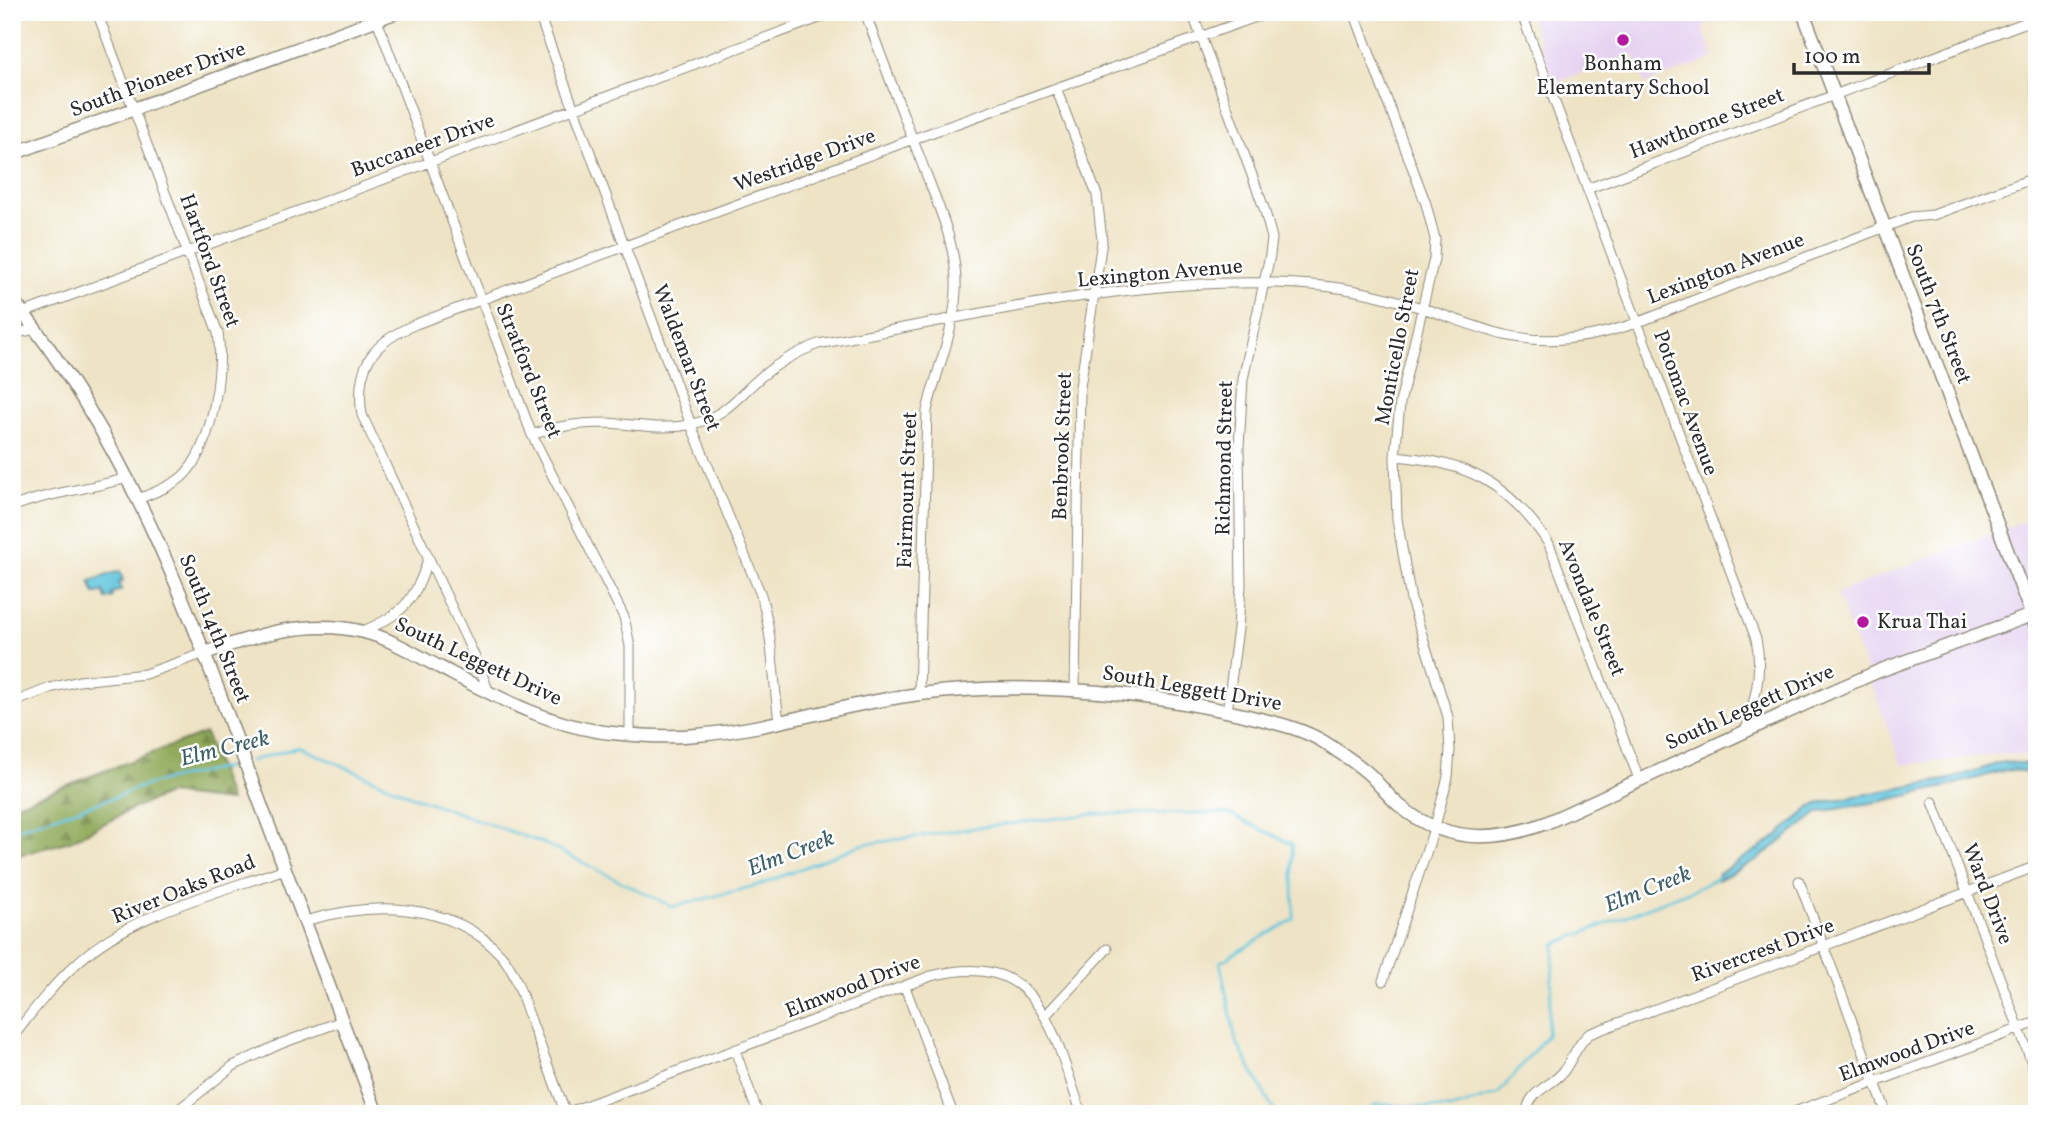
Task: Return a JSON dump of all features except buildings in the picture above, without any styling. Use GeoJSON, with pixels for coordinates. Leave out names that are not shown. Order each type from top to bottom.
{"type":"FeatureCollection","features":[{"type":"Feature","properties":{"kind":"street","name":"Hartford Street"},"geometry":{"type":"LineString","coordinates":[[97,12],[218,333],[220,349],[219,382],[205,437],[192,463],[181,477],[138,499]]}},
{"type":"Feature","properties":{"kind":"street","name":"South Pioneer Drive"},"geometry":{"type":"LineString","coordinates":[[12,154],[397,12]]}},
{"type":"Feature","properties":{"kind":"street","name":"Waldemar Street"},"geometry":{"type":"LineString","coordinates":[[538,12],[691,425],[761,595],[767,616],[779,721]]}},
{"type":"Feature","properties":{"kind":"street","name":"Buccaneer Drive"},"geometry":{"type":"LineString","coordinates":[[23,313],[835,12]]}},
{"type":"Feature","properties":{"kind":"street","name":"Fairmount Street"},"geometry":{"type":"LineString","coordinates":[[865,12],[954,257],[954,319],[932,386],[927,411],[919,694]]}},
{"type":"Feature","properties":{"kind":"street","name":"Richmond Street"},"geometry":{"type":"LineString","coordinates":[[1192,12],[1269,221],[1271,247],[1243,379],[1238,447],[1241,586],[1227,712]]}},
{"type":"Feature","properties":{"kind":"street","name":"Westridge Drive"},"geometry":{"type":"LineString","coordinates":[[428,559],[362,415],[358,393],[366,365],[386,340],[399,331],[912,139],[1270,12]]}},
{"type":"Feature","properties":{"kind":"street","name":"Monticello Street"},"geometry":{"type":"LineString","coordinates":[[1354,12],[1436,239],[1434,259],[1400,403],[1395,456],[1397,519],[1411,600],[1448,717],[1450,750],[1448,777],[1435,826],[1383,981]]}},
{"type":"Feature","properties":{"kind":"street","name":"Potomac Avenue"},"geometry":{"type":"LineString","coordinates":[[1521,12],[1756,639],[1760,659],[1758,684],[1746,730]]}},
{"type":"Feature","properties":{"kind":"street","name":"South 7th Street"},"geometry":{"type":"LineString","coordinates":[[1803,12],[2034,614],[2037,629]]}},
{"type":"Feature","properties":{"kind":"street","name":"Hawthorne Street"},"geometry":{"type":"LineString","coordinates":[[1587,189],[2037,18]]}},
{"type":"Feature","properties":{"kind":"street","name":"Stratford Street"},"geometry":{"type":"LineString","coordinates":[[377,20],[532,435],[624,617],[630,646],[630,734]]}},
{"type":"Feature","properties":{"kind":"street","name":"Benbrook Street"},"geometry":{"type":"LineString","coordinates":[[1056,88],[1082,153],[1099,208],[1102,241],[1080,387],[1075,689]]}},
{"type":"Feature","properties":{"kind":"street","name":"Lexington Avenue"},"geometry":{"type":"LineString","coordinates":[[532,435],[549,429],[605,423],[658,428],[691,425],[707,420],[737,401],[760,377],[818,344],[1095,296],[1196,285],[1323,286],[1369,294],[1421,308],[1497,334],[1536,340],[1580,338],[1636,322],[1911,217],[1933,215],[2037,177]]}},
{"type":"Feature","properties":{"kind":"street","name":"South 14th Street"},"geometry":{"type":"LineString","coordinates":[[12,299],[83,400],[128,478],[170,566],[377,1114]]}},
{"type":"Feature","properties":{"kind":"street"},"geometry":{"type":"LineString","coordinates":[[12,334],[36,330]]}},
{"type":"Feature","properties":{"kind":"street","name":"Avondale Street"},"geometry":{"type":"LineString","coordinates":[[1395,456],[1452,465],[1500,488],[1535,522],[1549,544],[1639,779]]}},
{"type":"Feature","properties":{"kind":"street"},"geometry":{"type":"LineString","coordinates":[[12,507],[55,493],[128,478]]}},
{"type":"Feature","properties":{"kind":"street"},"geometry":{"type":"LineString","coordinates":[[363,631],[389,619],[411,600],[418,589],[428,559]]}},
{"type":"Feature","properties":{"kind":"street"},"geometry":{"type":"LineString","coordinates":[[428,559],[488,690]]}},
{"type":"Feature","properties":{"kind":"street","name":"South Leggett Drive"},"geometry":{"type":"LineString","coordinates":[[205,653],[242,640],[303,628],[363,631],[402,646],[439,668],[528,711],[590,730],[665,737],[734,731],[919,694],[980,689],[1075,689],[1126,693],[1293,727],[1321,740],[1368,773],[1399,805],[1420,821],[1457,835],[1496,837],[1546,823],[1879,671],[2034,614]]}},
{"type":"Feature","properties":{"kind":"street"},"geometry":{"type":"LineString","coordinates":[[12,703],[50,688],[79,681],[145,674],[205,653]]}},
{"type":"Feature","properties":{"kind":"street","name":"Ward Drive"},"geometry":{"type":"LineString","coordinates":[[1933,802],[2037,1076]]}},
{"type":"Feature","properties":{"kind":"street","name":"Rivercrest Drive"},"geometry":{"type":"LineString","coordinates":[[1527,1114],[1534,1095],[1558,1078],[1581,1041],[1589,1034],[2037,866]]}},
{"type":"Feature","properties":{"kind":"street","name":"River Oaks Road"},"geometry":{"type":"LineString","coordinates":[[12,1038],[35,1008],[76,964],[111,939],[159,915],[285,869]]}},
{"type":"Feature","properties":{"kind":"street"},"geometry":{"type":"LineString","coordinates":[[1799,881],[1887,1114]]}},
{"type":"Feature","properties":{"kind":"street"},"geometry":{"type":"LineString","coordinates":[[305,920],[333,913],[387,907],[454,922],[486,942],[502,956],[514,977],[565,1113]]}},
{"type":"Feature","properties":{"kind":"street"},"geometry":{"type":"LineString","coordinates":[[1045,1016],[1107,949]]}},
{"type":"Feature","properties":{"kind":"street","name":"Elmwood Drive"},"geometry":{"type":"LineString","coordinates":[[565,1113],[930,976],[966,969],[987,971],[1018,984],[1036,1001],[1045,1016],[1079,1113]]}},
{"type":"Feature","properties":{"kind":"street"},"geometry":{"type":"LineString","coordinates":[[905,987],[953,1114]]}},
{"type":"Feature","properties":{"kind":"street"},"geometry":{"type":"LineString","coordinates":[[173,1114],[233,1066],[280,1044],[342,1021]]}},
{"type":"Feature","properties":{"kind":"street","name":"Elmwood Drive"},"geometry":{"type":"LineString","coordinates":[[1789,1114],[2037,1022]]}},
{"type":"Feature","properties":{"kind":"street"},"geometry":{"type":"LineString","coordinates":[[735,1050],[758,1114]]}},
{"type":"Feature","properties":{"kind":"shaded area","name":"Bonham Elementary School"},"geometry":{"type":"Polygon","coordinates":[[[1528,12],[1737,12],[1702,26],[1714,58],[1645,84],[1634,54],[1554,83],[1528,12]]]}},
{"type":"Feature","properties":{"kind":"shaded area"},"geometry":{"type":"Polygon","coordinates":[[[2037,516],[2037,755],[2000,754],[1902,765],[1837,593],[2037,516]]]}},
{"type":"Feature","properties":{"kind":"green space"},"geometry":{"type":"Polygon","coordinates":[[[205,733],[230,801],[168,794],[70,841],[12,857],[12,806],[205,733]]]}},
{"type":"Feature","properties":{"kind":"water"},"geometry":{"type":"Polygon","coordinates":[[[120,571],[123,581],[119,583],[121,590],[106,599],[103,591],[95,594],[90,581],[120,571]]]}},
{"type":"Feature","properties":{"kind":"water"},"geometry":{"type":"Polygon","coordinates":[[[2003,762],[2037,764],[2037,772],[2005,770],[1883,801],[1819,812],[1757,860],[1718,880],[1717,875],[1772,840],[1811,807],[1823,802],[1950,779],[2003,762]]]}},
{"type":"Feature","properties":{"kind":"waterway","name":"Elm Creek"},"geometry":{"type":"LineString","coordinates":[[250,761],[299,747],[417,798],[545,844],[673,907],[762,884],[860,845],[1094,814],[1227,813],[1292,844],[1294,919],[1220,962],[1236,1041],[1274,1111],[1279,1114]]}},
{"type":"Feature","properties":{"kind":"waterway","name":"Elm Creek"},"geometry":{"type":"LineString","coordinates":[[12,830],[146,785],[240,764]]}},
{"type":"Feature","properties":{"kind":"waterway","name":"Elm Creek"},"geometry":{"type":"LineString","coordinates":[[1364,1114],[1377,1104],[1451,1109],[1498,1094],[1547,1035],[1555,944],[1698,888],[1720,876]]}},
{"type":"Feature","properties":{"kind":"place","name":"Bonham Elementary School"},"geometry":{"type":"Point","coordinates":[1623,40]}},
{"type":"Feature","properties":{"kind":"place","name":"Krua Thai"},"geometry":{"type":"Point","coordinates":[1863,622]}}]}
